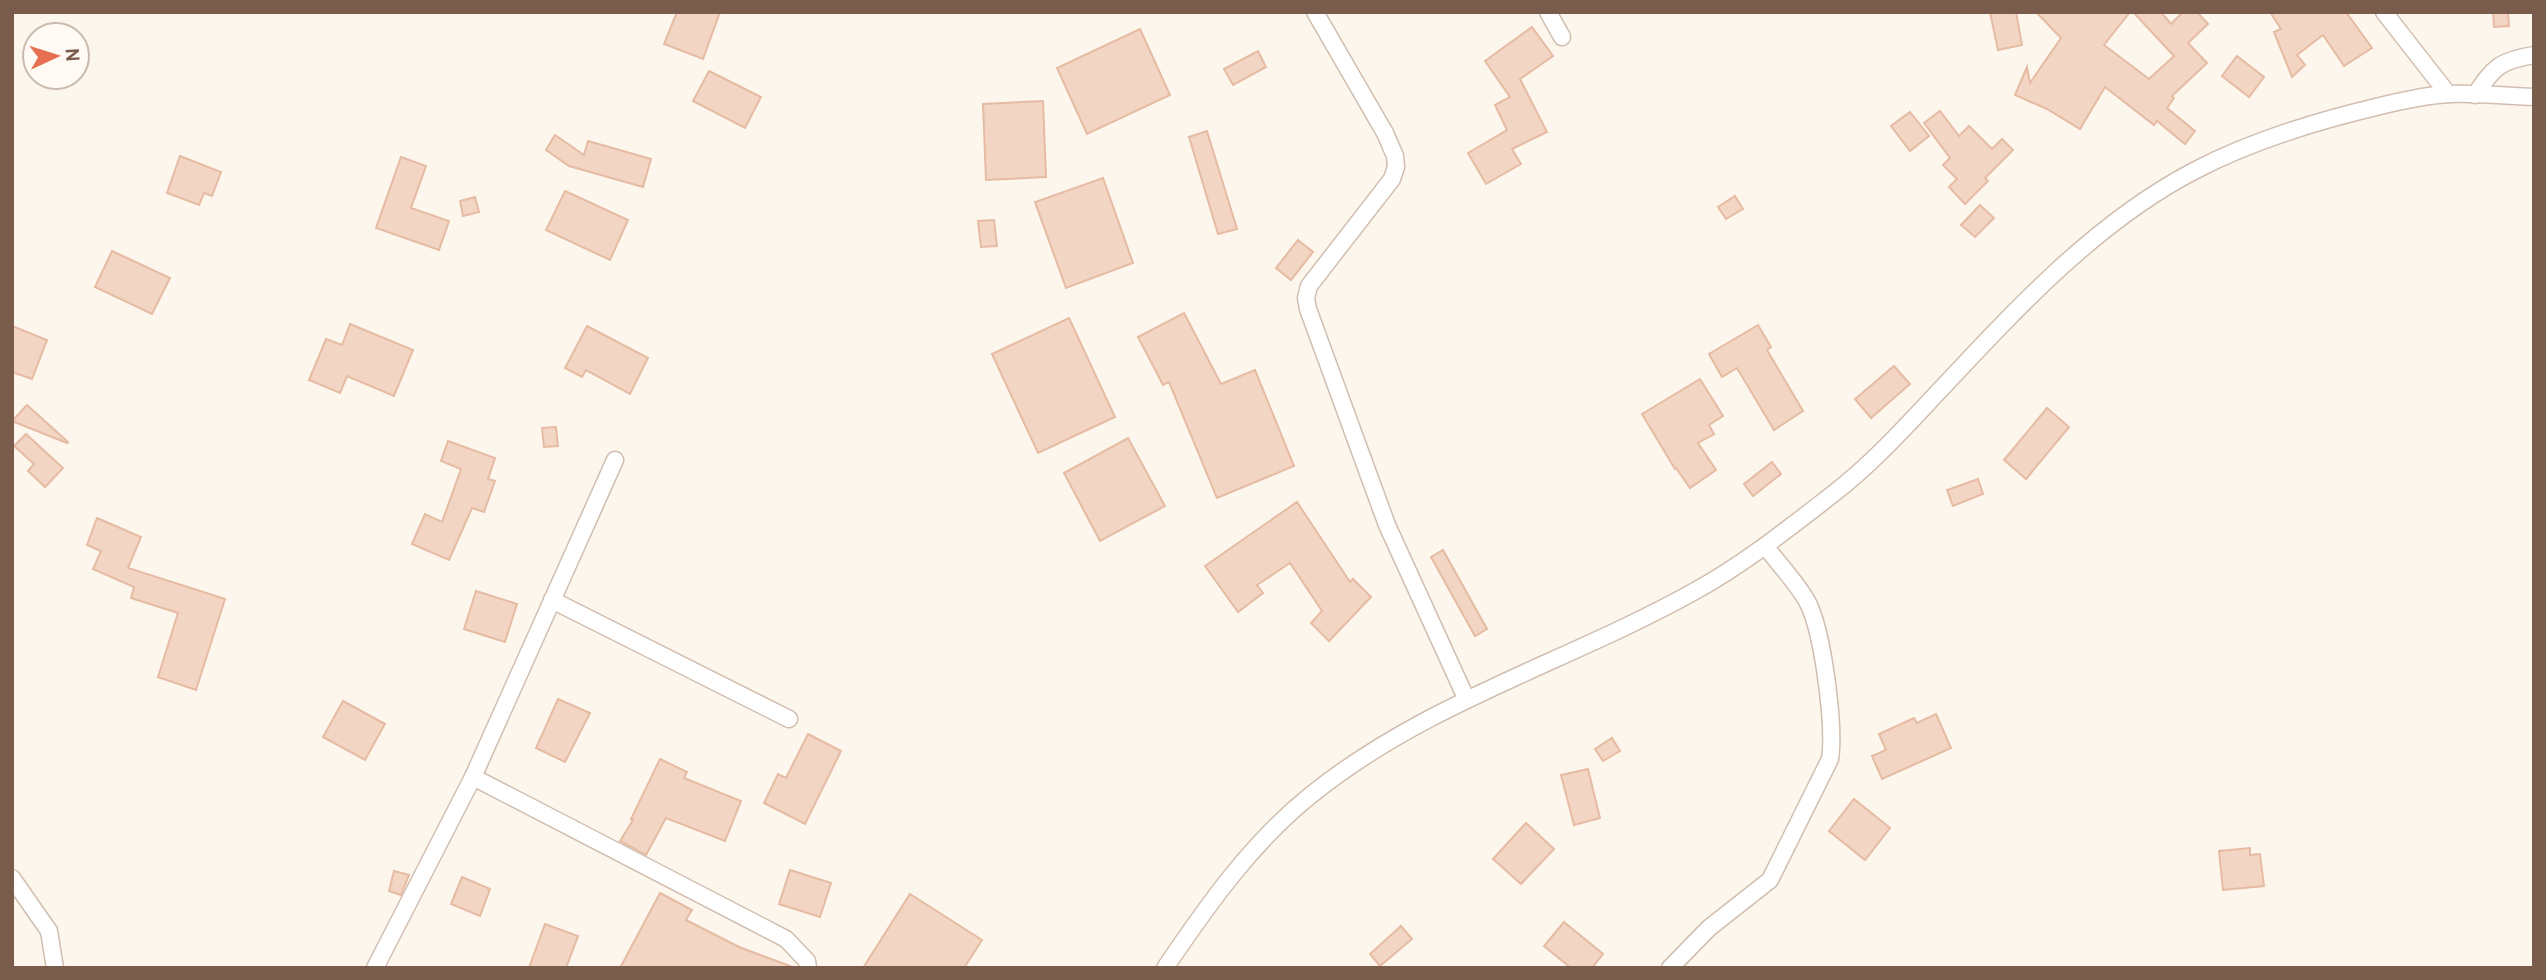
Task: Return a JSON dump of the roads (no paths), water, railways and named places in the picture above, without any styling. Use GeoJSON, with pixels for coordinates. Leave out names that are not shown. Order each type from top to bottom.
{"type":"FeatureCollection","features":[{"type":"Feature","properties":{"kind":"street"},"geometry":{"type":"LineString","coordinates":[[1315,12],[1385,133],[1395,156],[1396,167],[1392,179],[1309,286],[1306,298],[1308,309],[1387,525],[1466,698]]}},
{"type":"Feature","properties":{"kind":"street"},"geometry":{"type":"LineString","coordinates":[[1548,12],[1562,37]]}},
{"type":"Feature","properties":{"kind":"street"},"geometry":{"type":"LineString","coordinates":[[2384,12],[2448,94]]}},
{"type":"Feature","properties":{"kind":"street"},"geometry":{"type":"LineString","coordinates":[[2475,95],[2493,69],[2507,61],[2534,55]]}},
{"type":"Feature","properties":{"kind":"street"},"geometry":{"type":"LineString","coordinates":[[1165,968],[1204,910],[1266,836],[1310,795],[1377,747],[1466,698],[1622,628],[1685,596],[1765,546],[1874,461],[1998,329],[2083,248],[2130,209],[2193,171],[2242,148],[2323,120],[2407,100],[2448,94],[2534,97]]}},
{"type":"Feature","properties":{"kind":"street"},"geometry":{"type":"LineString","coordinates":[[383,965],[473,777],[614,460]]}},
{"type":"Feature","properties":{"kind":"street"},"geometry":{"type":"LineString","coordinates":[[1670,968],[1709,928],[1770,880],[1830,759],[1832,721],[1815,626],[1808,603],[1765,546]]}},
{"type":"Feature","properties":{"kind":"street"},"geometry":{"type":"LineString","coordinates":[[552,600],[789,719]]}},
{"type":"Feature","properties":{"kind":"street"},"geometry":{"type":"LineString","coordinates":[[473,777],[786,939],[807,961],[808,968]]}},
{"type":"Feature","properties":{"kind":"street"},"geometry":{"type":"LineString","coordinates":[[12,878],[49,931],[55,968]]}}]}
